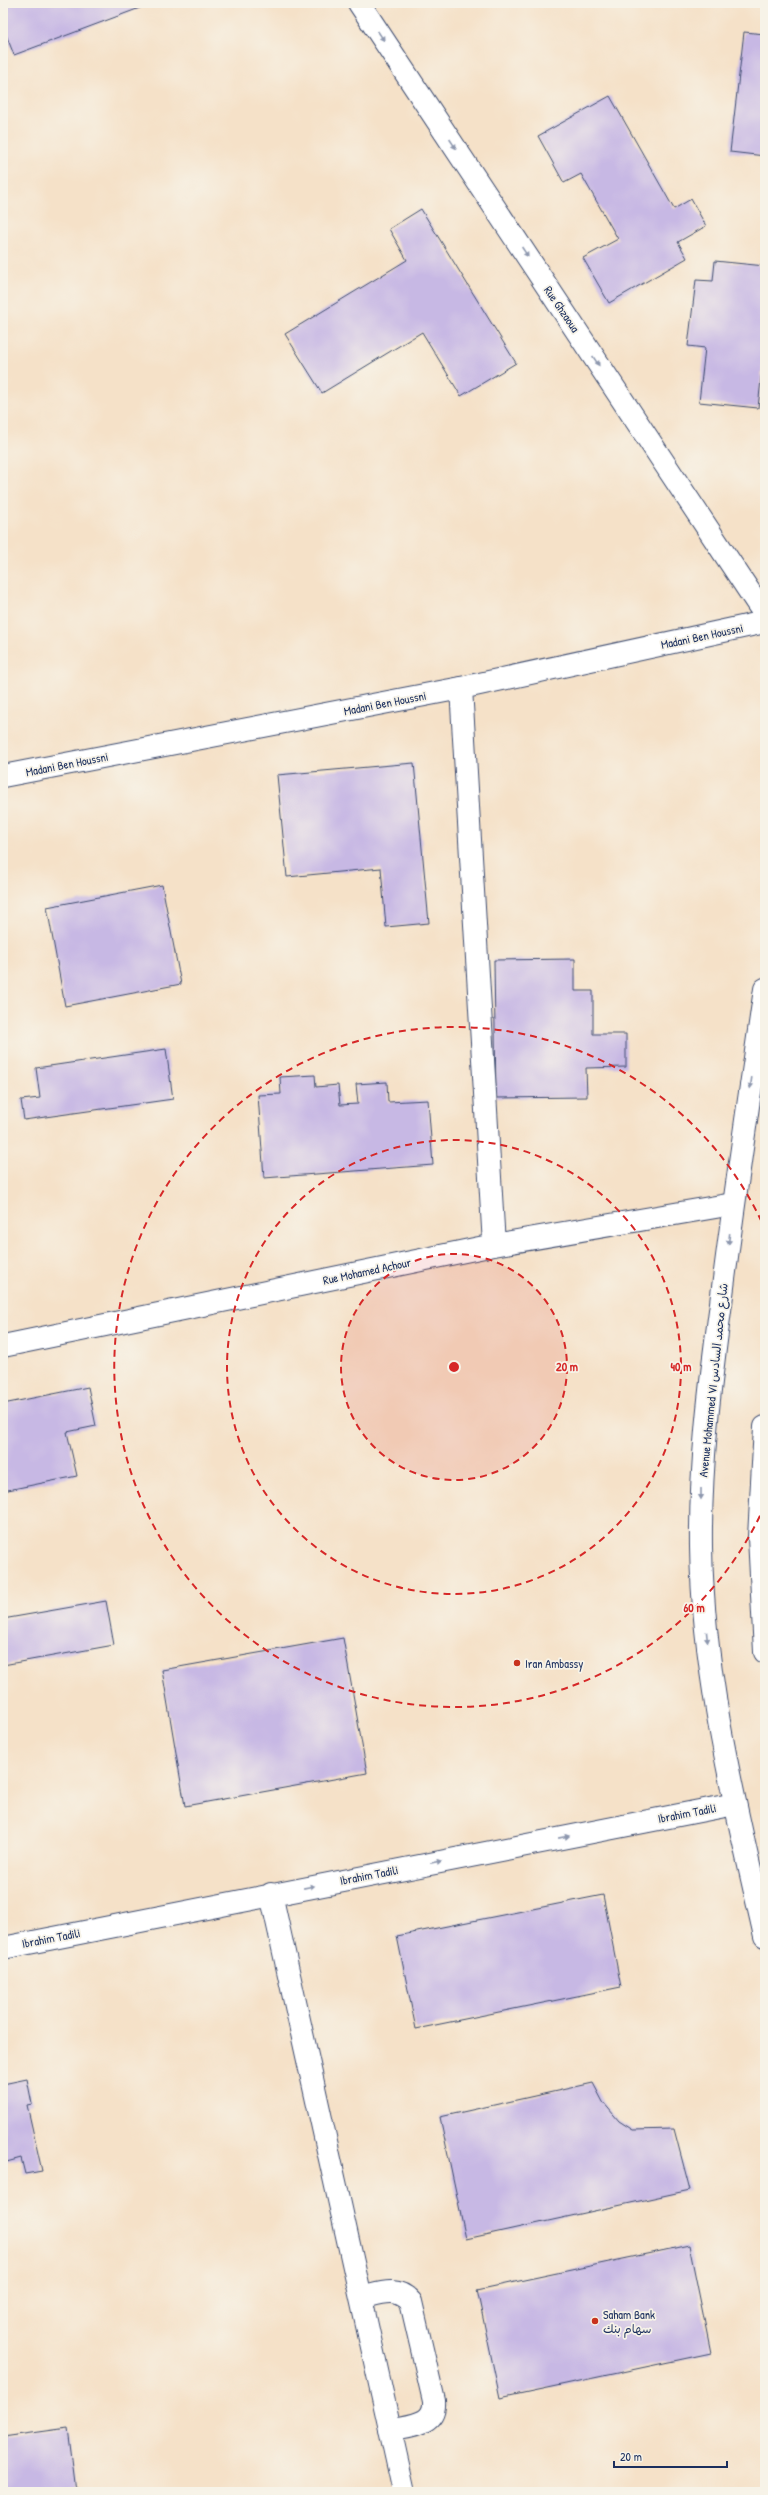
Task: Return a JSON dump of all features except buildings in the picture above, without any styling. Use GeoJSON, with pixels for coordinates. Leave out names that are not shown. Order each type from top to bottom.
{"type":"FeatureCollection","features":[{"type":"Feature","properties":{"kind":"street","name":"Rue Ghzaoua"},"geometry":{"type":"LineString","coordinates":[[359,3],[765,615]]}},
{"type":"Feature","properties":{"kind":"street","name":"Madani Ben Houssni"},"geometry":{"type":"LineString","coordinates":[[3,776],[461,688],[765,622]]}},
{"type":"Feature","properties":{"kind":"street"},"geometry":{"type":"LineString","coordinates":[[461,688],[494,1245]]}},
{"type":"Feature","properties":{"kind":"street","name":"Avenue Mohammed VI شارع محمد السادس"},"geometry":{"type":"LineString","coordinates":[[765,989],[733,1204],[706,1419],[702,1484],[701,1548],[710,1677],[721,1741],[765,1936]]}},
{"type":"Feature","properties":{"kind":"street","name":"Rue Mohamed Achour"},"geometry":{"type":"LineString","coordinates":[[3,1346],[494,1245],[733,1204]]}},
{"type":"Feature","properties":{"kind":"street"},"geometry":{"type":"LineString","coordinates":[[765,1428],[759,1537],[765,1652]]}},
{"type":"Feature","properties":{"kind":"street","name":"Ibrahim Tadili"},"geometry":{"type":"LineString","coordinates":[[3,1948],[271,1894],[735,1804]]}},
{"type":"Feature","properties":{"kind":"street"},"geometry":{"type":"LineString","coordinates":[[271,1894],[404,2492]]}},
{"type":"Feature","properties":{"kind":"street"},"geometry":{"type":"LineString","coordinates":[[361,2298],[397,2291],[405,2295],[411,2302],[434,2401],[435,2410],[432,2416],[426,2421],[390,2430]]}},
{"type":"Feature","properties":{"kind":"place","name":"Iran Ambassy"},"geometry":{"type":"Point","coordinates":[517,1663]}},
{"type":"Feature","properties":{"kind":"place","name":"Saham Bank سهام بنك"},"geometry":{"type":"Point","coordinates":[595,2321]}}]}
